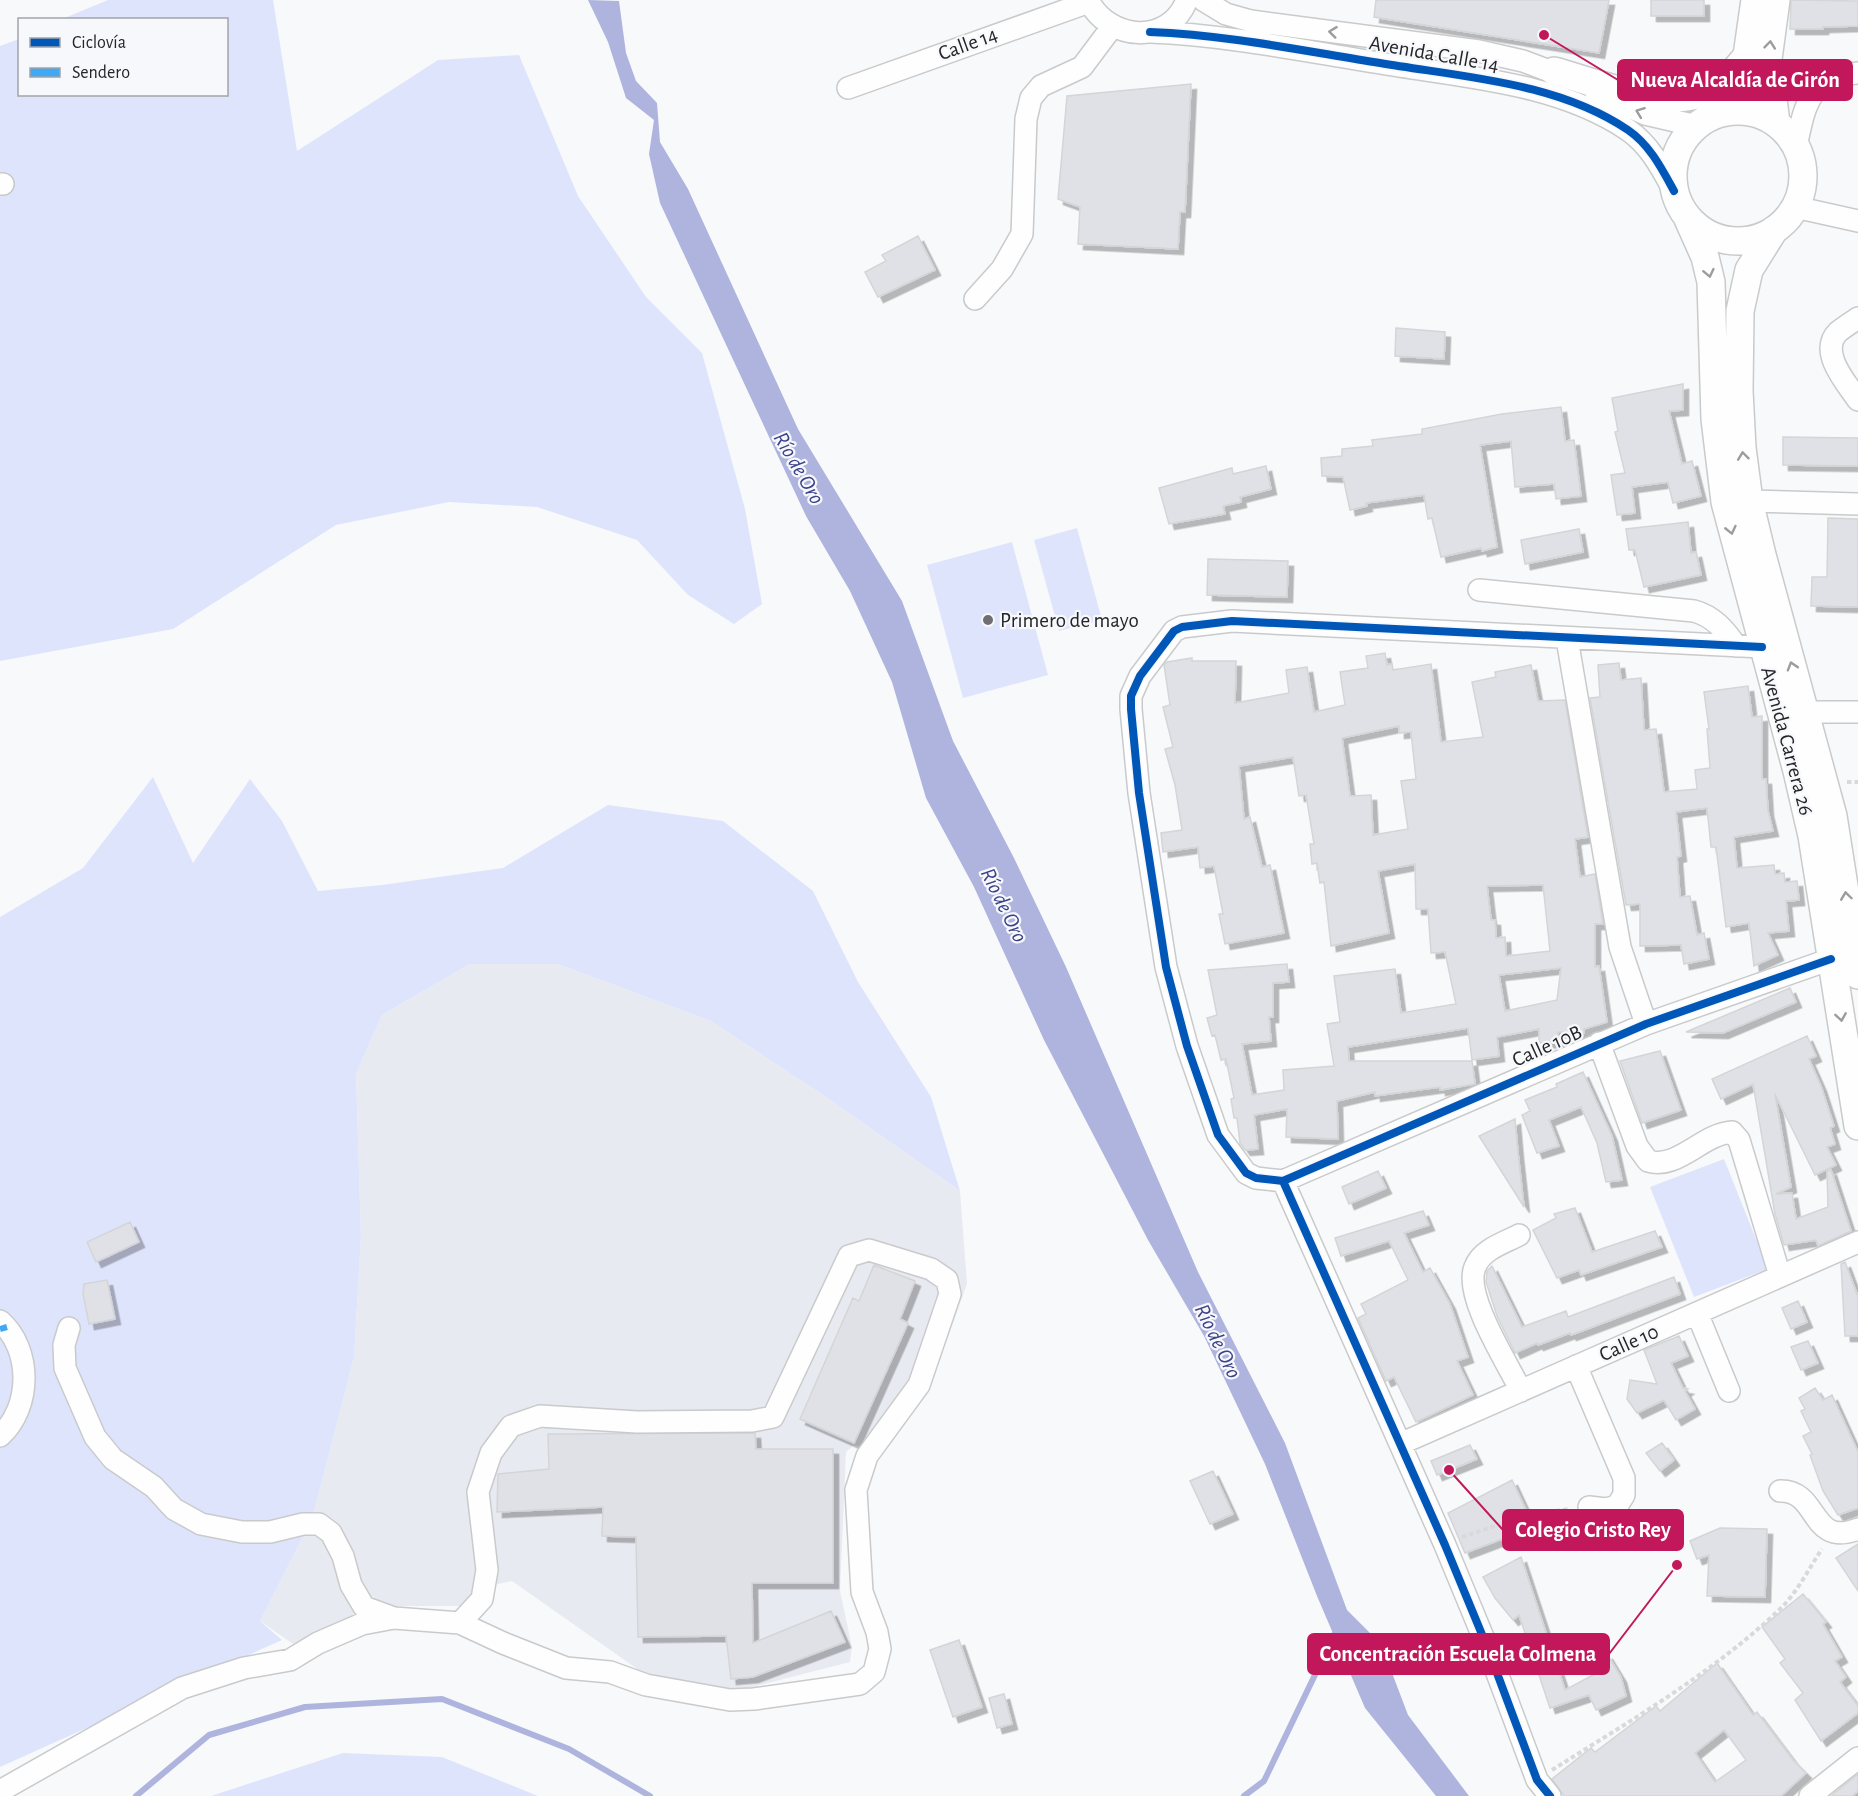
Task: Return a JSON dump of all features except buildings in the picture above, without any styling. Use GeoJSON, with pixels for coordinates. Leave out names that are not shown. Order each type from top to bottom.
{"type":"FeatureCollection","features":[{"type":"Feature","properties":{"kind":"main road"},"geometry":{"type":"LineString","coordinates":[[1706,121],[1746,112],[1776,123],[1796,147],[1803,177],[1795,207],[1774,230],[1760,237],[1729,241],[1700,230],[1688,219],[1674,191],[1674,162],[1687,136],[1729,98],[1747,56],[1755,0]]}},
{"type":"Feature","properties":{"kind":"main road"},"geometry":{"type":"LineString","coordinates":[[1776,0],[1768,59],[1776,123]]}},
{"type":"Feature","properties":{"kind":"main road"},"geometry":{"type":"LineString","coordinates":[[1554,70],[1641,95],[1674,100],[1696,96],[1727,80],[1747,56]]}},
{"type":"Feature","properties":{"kind":"main road","name":"Avenida Carrera 26"},"geometry":{"type":"LineString","coordinates":[[1688,219],[1705,256],[1711,282],[1715,419],[1725,502],[1749,646],[1809,825],[1856,1095],[1858,1126]]}},
{"type":"Feature","properties":{"kind":"main road","name":"Avenida Carrera 26"},"geometry":{"type":"LineString","coordinates":[[1774,230],[1749,270],[1740,311],[1739,391],[1742,448],[1749,501],[1775,608],[1833,816],[1858,975]]}},
{"type":"Feature","properties":{"kind":"street"},"geometry":{"type":"LineString","coordinates":[[1150,32],[1165,26],[1177,16],[1187,0]]}},
{"type":"Feature","properties":{"kind":"street","name":"Avenida Calle 14"},"geometry":{"type":"LineString","coordinates":[[1203,0],[1226,14],[1251,21],[1479,51],[1554,70],[1645,114],[1706,121]]}},
{"type":"Feature","properties":{"kind":"street"},"geometry":{"type":"LineString","coordinates":[[975,299],[1002,269],[1022,234],[1026,119],[1032,98],[1041,86],[1082,67],[1112,27],[1098,16],[1088,1]]}},
{"type":"Feature","properties":{"kind":"street","name":"Calle 14"},"geometry":{"type":"LineString","coordinates":[[848,88],[1088,1]]}},
{"type":"Feature","properties":{"kind":"street","name":"Avenida Calle 14"},"geometry":{"type":"LineString","coordinates":[[1112,27],[1131,33],[1150,32],[1248,41],[1507,85],[1565,100],[1629,131],[1648,148],[1674,191]]}},
{"type":"Feature","properties":{"kind":"street"},"geometry":{"type":"LineString","coordinates":[[1796,147],[1809,98],[1822,82],[1838,75],[1858,72]]}},
{"type":"Feature","properties":{"kind":"street"},"geometry":{"type":"LineString","coordinates":[[1795,207],[1858,221]]}},
{"type":"Feature","properties":{"kind":"street"},"geometry":{"type":"LineString","coordinates":[[1857,397],[1837,370],[1832,351],[1836,333],[1858,318]]}},
{"type":"Feature","properties":{"kind":"street"},"geometry":{"type":"LineString","coordinates":[[1749,501],[1858,504]]}},
{"type":"Feature","properties":{"kind":"street"},"geometry":{"type":"LineString","coordinates":[[1479,590],[1694,611],[1706,614],[1749,646]]}},
{"type":"Feature","properties":{"kind":"street"},"geometry":{"type":"LineString","coordinates":[[1543,1788],[1445,1545],[1282,1181],[1256,1178],[1246,1173],[1225,1149],[1218,1135],[1187,1046],[1166,967],[1139,793],[1131,696],[1140,676],[1174,631],[1182,627],[1232,621],[1749,646]]}},
{"type":"Feature","properties":{"kind":"street"},"geometry":{"type":"LineString","coordinates":[[1567,639],[1620,947],[1646,1024]]}},
{"type":"Feature","properties":{"kind":"street"},"geometry":{"type":"LineString","coordinates":[[1805,712],[1858,712]]}},
{"type":"Feature","properties":{"kind":"street","name":"Calle 10B"},"geometry":{"type":"LineString","coordinates":[[1282,1181],[1599,1043],[1646,1024],[1831,959]]}},
{"type":"Feature","properties":{"kind":"street"},"geometry":{"type":"LineString","coordinates":[[1599,1043],[1637,1146],[1648,1161],[1665,1163],[1721,1133],[1732,1132],[1739,1140],[1780,1276]]}},
{"type":"Feature","properties":{"kind":"street"},"geometry":{"type":"LineString","coordinates":[[1519,1235],[1489,1250],[1475,1266],[1472,1280],[1477,1301],[1521,1391]]}},
{"type":"Feature","properties":{"kind":"street","name":"Calle 10"},"geometry":{"type":"LineString","coordinates":[[1400,1444],[1858,1242]]}},
{"type":"Feature","properties":{"kind":"street"},"geometry":{"type":"LineString","coordinates":[[0,1791],[182,1688],[244,1668],[290,1660],[318,1643],[362,1624],[394,1618],[460,1623],[566,1668],[610,1672],[646,1685],[730,1700],[754,1699],[860,1684],[874,1672],[880,1649],[877,1632],[862,1592],[856,1490],[867,1456],[919,1385],[950,1294],[947,1280],[931,1269],[869,1250],[849,1256],[773,1417],[752,1421],[637,1422],[540,1416],[511,1426],[491,1453],[478,1492],[487,1570],[482,1599],[460,1623]]}},
{"type":"Feature","properties":{"kind":"street"},"geometry":{"type":"LineString","coordinates":[[1697,1313],[1729,1391]]}},
{"type":"Feature","properties":{"kind":"street"},"geometry":{"type":"LineString","coordinates":[[0,1321],[13,1335],[22,1356],[25,1389],[16,1414],[0,1436]]}},
{"type":"Feature","properties":{"kind":"street"},"geometry":{"type":"LineString","coordinates":[[69,1328],[64,1345],[65,1368],[94,1437],[113,1459],[154,1486],[174,1509],[201,1524],[242,1532],[270,1532],[303,1524],[318,1524],[331,1533],[343,1556],[351,1585],[364,1607],[394,1618]]}},
{"type":"Feature","properties":{"kind":"street"},"geometry":{"type":"LineString","coordinates":[[1576,1366],[1624,1478],[1624,1495],[1617,1506],[1606,1509],[1589,1507]]}},
{"type":"Feature","properties":{"kind":"street"},"geometry":{"type":"LineString","coordinates":[[1780,1491],[1791,1491],[1802,1497],[1823,1527],[1832,1533],[1845,1534],[1858,1529]]}},
{"type":"Feature","properties":{"kind":"street"},"geometry":{"type":"LineString","coordinates":[[1810,1796],[1858,1758]]}},
{"type":"Feature","properties":{"kind":"path"},"geometry":{"type":"LineString","coordinates":[[1445,1545],[1472,1533],[1528,1515],[1589,1507]]}},
{"type":"Feature","properties":{"kind":"path"},"geometry":{"type":"LineString","coordinates":[[1543,1788],[1680,1689],[1782,1608],[1832,1533]]}},
{"type":"Feature","properties":{"kind":"shaded area"},"geometry":{"type":"Polygon","coordinates":[[[108,0],[273,0],[297,151],[438,60],[519,55],[578,196],[646,297],[702,353],[745,509],[762,604],[734,624],[688,595],[637,540],[537,507],[449,502],[336,525],[173,629],[0,661],[0,46],[18,39],[18,96],[228,96],[228,18],[64,18],[108,0]]]}},
{"type":"Feature","properties":{"kind":"shaded area"},"geometry":{"type":"Polygon","coordinates":[[[1077,528],[1102,620],[1059,631],[1034,540],[1077,528]]]}},
{"type":"Feature","properties":{"kind":"shaded area","name":"Primero de mayo"},"geometry":{"type":"Polygon","coordinates":[[[1012,542],[1048,675],[963,698],[927,565],[1012,542]]]}},
{"type":"Feature","properties":{"kind":"shaded area"},"geometry":{"type":"Polygon","coordinates":[[[153,777],[193,863],[250,779],[282,821],[318,891],[382,885],[503,868],[608,805],[723,821],[813,891],[858,982],[931,1097],[960,1191],[829,1099],[711,1021],[558,964],[470,964],[382,1015],[356,1074],[361,1236],[354,1357],[312,1519],[260,1621],[282,1640],[0,1767],[0,917],[83,868],[153,777]]]}},
{"type":"Feature","properties":{"kind":"shaded area"},"geometry":{"type":"Polygon","coordinates":[[[470,964],[558,964],[711,1021],[829,1099],[960,1191],[967,1284],[931,1384],[887,1446],[878,1449],[854,1445],[846,1452],[840,1591],[852,1647],[850,1662],[736,1691],[674,1685],[643,1673],[512,1581],[487,1586],[475,1602],[460,1606],[395,1606],[293,1644],[260,1621],[312,1519],[354,1357],[361,1236],[356,1074],[382,1015],[470,964]]]}},
{"type":"Feature","properties":{"kind":"shaded area"},"geometry":{"type":"Polygon","coordinates":[[[1724,1159],[1768,1269],[1694,1297],[1650,1187],[1724,1159]]]}},
{"type":"Feature","properties":{"kind":"shaded area"},"geometry":{"type":"Polygon","coordinates":[[[343,1753],[442,1757],[538,1796],[211,1796],[343,1753]]]}},
{"type":"Feature","properties":{"kind":"water","name":"Río de Oro"},"geometry":{"type":"Polygon","coordinates":[[[588,0],[619,1],[626,53],[636,81],[657,103],[660,142],[688,189],[798,429],[902,601],[953,741],[1014,858],[1066,967],[1198,1272],[1285,1443],[1347,1610],[1381,1644],[1408,1715],[1469,1796],[1436,1796],[1365,1708],[1317,1596],[1265,1464],[1204,1336],[1148,1240],[1044,1040],[974,887],[926,798],[892,682],[850,591],[806,516],[660,203],[649,154],[654,120],[626,98],[608,42],[588,0]]]}},
{"type":"Feature","properties":{"kind":"waterway"},"geometry":{"type":"LineString","coordinates":[[1244,1796],[1264,1781],[1337,1629]]}},
{"type":"Feature","properties":{"kind":"waterway"},"geometry":{"type":"LineString","coordinates":[[136,1796],[209,1735],[305,1707],[442,1699],[569,1749],[650,1796]]}},
{"type":"Feature","properties":{"kind":"marked path"},"geometry":{"type":"LineString","coordinates":[[0,1329],[7,1327]]}},
{"type":"Feature","properties":{"kind":"cycle path"},"geometry":{"type":"LineString","coordinates":[[1150,32],[1208,36],[1266,44],[1476,78],[1540,91],[1571,101],[1628,130],[1649,150],[1674,191]]}},
{"type":"Feature","properties":{"kind":"cycle path"},"geometry":{"type":"LineString","coordinates":[[1550,1796],[1537,1780],[1488,1649],[1445,1545],[1283,1181],[1256,1178],[1246,1173],[1218,1135],[1187,1046],[1166,967],[1139,793],[1131,696],[1140,676],[1174,631],[1182,627],[1232,621],[1762,647]]}},
{"type":"Feature","properties":{"kind":"cycle path"},"geometry":{"type":"LineString","coordinates":[[1283,1181],[1646,1024],[1831,959]]}},
{"type":"Feature","properties":{"kind":"place","name":"Nueva Alcaldía de Girón"},"geometry":{"type":"Point","coordinates":[1544,35]}},
{"type":"Feature","properties":{"kind":"place","name":"Primero de mayo"},"geometry":{"type":"Point","coordinates":[988,620]}},
{"type":"Feature","properties":{"kind":"place","name":"Colegio Cristo Rey"},"geometry":{"type":"Point","coordinates":[1449,1470]}},
{"type":"Feature","properties":{"kind":"place","name":"Concentración Escuela Colmena"},"geometry":{"type":"Point","coordinates":[1677,1565]}}]}
